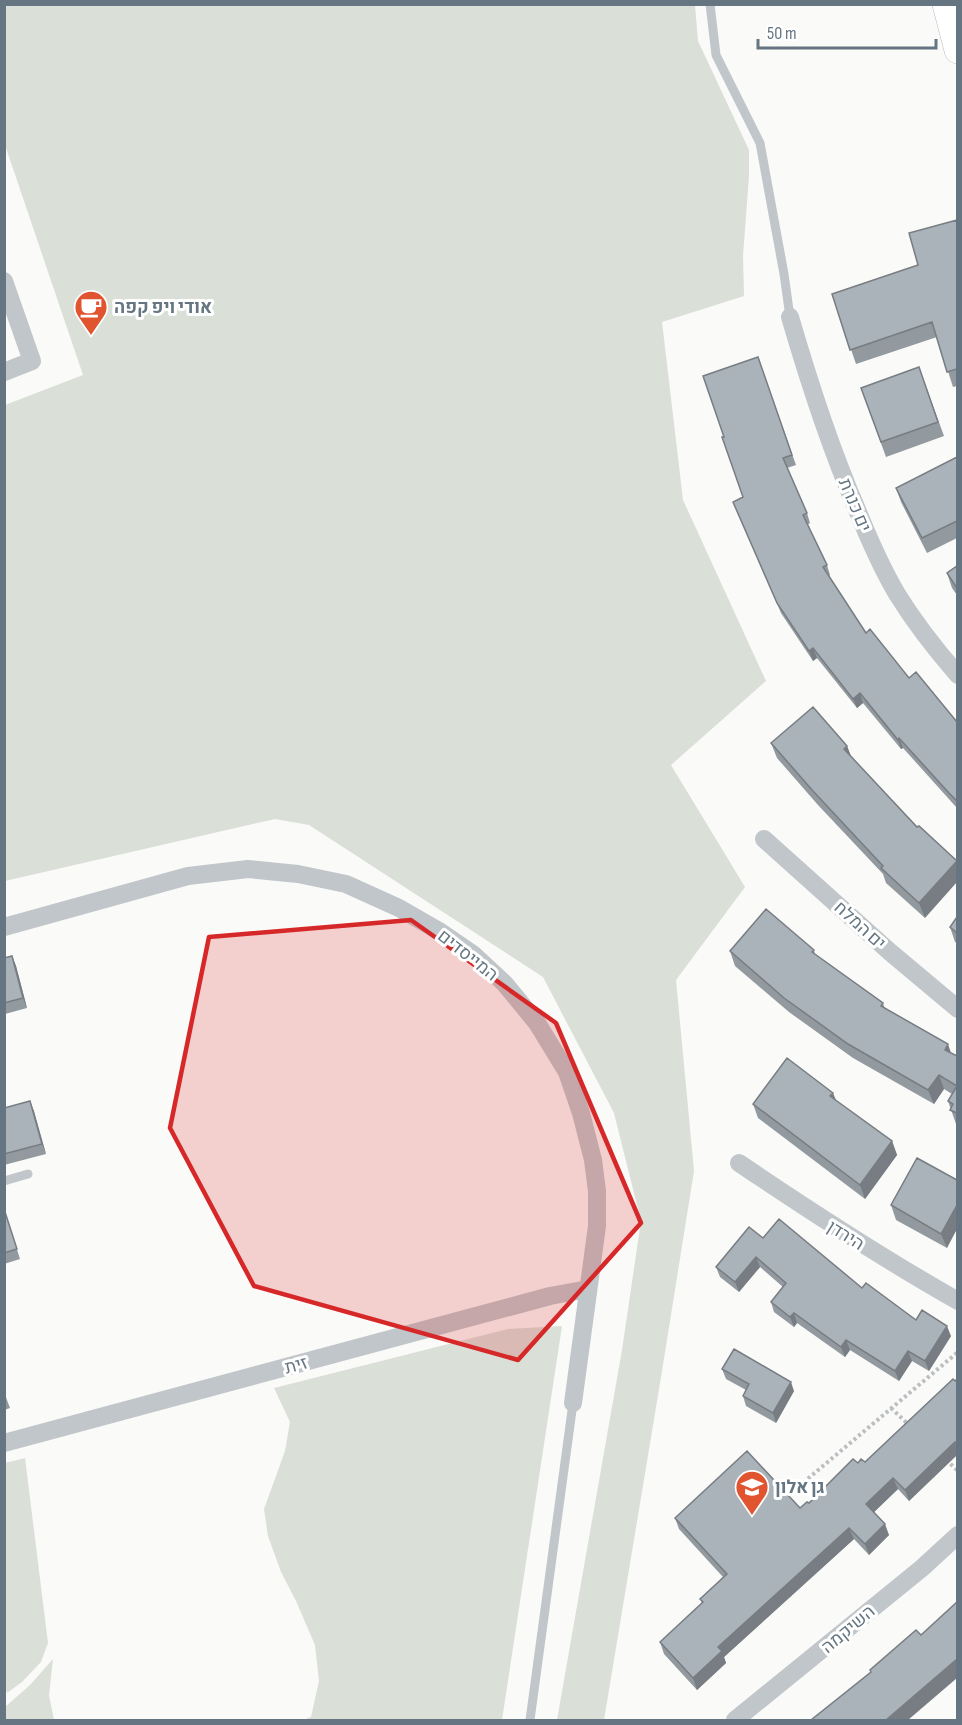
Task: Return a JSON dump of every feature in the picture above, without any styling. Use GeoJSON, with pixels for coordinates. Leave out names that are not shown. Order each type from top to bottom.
{"type":"FeatureCollection","features":[{"type":"Feature","properties":{"kind":"street"},"geometry":{"type":"LineString","coordinates":[[946,4],[957,50]]}},
{"type":"Feature","properties":{"kind":"street"},"geometry":{"type":"LineString","coordinates":[[4,281],[32,361],[4,372]]}},
{"type":"Feature","properties":{"kind":"street","name":"ים כנרת"},"geometry":{"type":"LineString","coordinates":[[790,317],[812,394],[839,469],[868,537],[897,594],[935,649],[957,675]]}},
{"type":"Feature","properties":{"kind":"street","name":"ים המלח"},"geometry":{"type":"LineString","coordinates":[[764,838],[957,1009]]}},
{"type":"Feature","properties":{"kind":"street","name":"המייסדים"},"geometry":{"type":"LineString","coordinates":[[4,927],[188,876],[249,869],[298,874],[346,884],[399,908],[474,955],[506,984],[537,1023],[567,1072],[581,1113],[593,1160],[597,1191],[597,1226],[573,1402]]}},
{"type":"Feature","properties":{"kind":"street","name":"הירדן"},"geometry":{"type":"LineString","coordinates":[[739,1163],[833,1227],[957,1301]]}},
{"type":"Feature","properties":{"kind":"street","name":"זית"},"geometry":{"type":"LineString","coordinates":[[4,1443],[540,1299],[588,1289]]}},
{"type":"Feature","properties":{"kind":"street","name":"השיקמה"},"geometry":{"type":"LineString","coordinates":[[735,1720],[922,1568],[957,1535]]}},
{"type":"Feature","properties":{"kind":"lane"},"geometry":{"type":"LineString","coordinates":[[710,4],[716,55],[760,143],[790,317]]}},
{"type":"Feature","properties":{"kind":"lane"},"geometry":{"type":"LineString","coordinates":[[4,1181],[28,1174]]}},
{"type":"Feature","properties":{"kind":"lane"},"geometry":{"type":"LineString","coordinates":[[530,1720],[573,1402]]}},
{"type":"Feature","properties":{"kind":"path"},"geometry":{"type":"LineString","coordinates":[[785,1498],[957,1352]]}},
{"type":"Feature","properties":{"kind":"path"},"geometry":{"type":"LineString","coordinates":[[891,1408],[916,1432]]}},
{"type":"Feature","properties":{"kind":"path"},"geometry":{"type":"LineString","coordinates":[[941,1455],[957,1471]]}},
{"type":"Feature","properties":{"kind":"highlighted area"},"geometry":{"type":"Polygon","coordinates":[[[411,920],[556,1023],[641,1223],[518,1360],[254,1286],[170,1128],[209,937],[411,920]]]}},
{"type":"Feature","properties":{"kind":"shaded area"},"geometry":{"type":"Polygon","coordinates":[[[5,4],[695,5],[698,41],[749,150],[743,256],[744,296],[662,322],[683,500],[766,681],[671,765],[745,887],[676,980],[694,1171],[604,1720],[557,1720],[622,1350],[641,1221],[614,1113],[543,977],[309,825],[275,819],[5,881],[5,405],[83,375],[5,145],[5,4]]]}},
{"type":"Feature","properties":{"kind":"shaded area"},"geometry":{"type":"Polygon","coordinates":[[[562,1326],[502,1720],[303,1720],[311,1717],[319,1681],[315,1645],[281,1572],[268,1536],[264,1509],[285,1451],[290,1422],[274,1388],[508,1329],[562,1326]]]}},
{"type":"Feature","properties":{"kind":"shaded area"},"geometry":{"type":"Polygon","coordinates":[[[25,1458],[48,1643],[41,1662],[22,1682],[7,1693],[4,1683],[5,1463],[25,1458]]]}},
{"type":"Feature","properties":{"kind":"shaded area"},"geometry":{"type":"Polygon","coordinates":[[[53,1659],[49,1695],[54,1720],[5,1720],[5,1707],[30,1685],[53,1659]]]}},
{"type":"Feature","properties":{"kind":"building"},"geometry":{"type":"Polygon","coordinates":[[[957,220],[957,369],[947,372],[932,322],[850,350],[832,294],[918,265],[909,233],[957,220]]]}},
{"type":"Feature","properties":{"kind":"building"},"geometry":{"type":"Polygon","coordinates":[[[758,357],[792,455],[783,458],[807,513],[803,515],[827,565],[823,567],[866,633],[870,629],[909,678],[916,672],[957,722],[957,801],[899,738],[898,740],[860,693],[853,699],[813,648],[809,651],[777,603],[733,502],[743,497],[703,376],[758,357]]]}},
{"type":"Feature","properties":{"kind":"building"},"geometry":{"type":"Polygon","coordinates":[[[919,367],[938,422],[881,442],[861,388],[919,367]]]}},
{"type":"Feature","properties":{"kind":"building"},"geometry":{"type":"Polygon","coordinates":[[[957,457],[957,521],[922,538],[896,488],[957,457]]]}},
{"type":"Feature","properties":{"kind":"building"},"geometry":{"type":"Polygon","coordinates":[[[957,566],[957,588],[947,573],[957,566]]]}},
{"type":"Feature","properties":{"kind":"building"},"geometry":{"type":"Polygon","coordinates":[[[813,707],[847,746],[844,749],[917,827],[919,826],[957,861],[919,903],[881,868],[883,866],[771,743],[813,707]]]}},
{"type":"Feature","properties":{"kind":"building"},"geometry":{"type":"Polygon","coordinates":[[[766,909],[814,950],[812,952],[883,1003],[881,1006],[948,1044],[945,1050],[957,1056],[957,1086],[939,1075],[928,1090],[848,1044],[784,998],[730,951],[766,909]]]}},
{"type":"Feature","properties":{"kind":"building"},"geometry":{"type":"Polygon","coordinates":[[[957,917],[957,933],[950,927],[957,917]]]}},
{"type":"Feature","properties":{"kind":"building"},"geometry":{"type":"Polygon","coordinates":[[[12,956],[23,998],[4,1003],[4,958],[12,956]]]}},
{"type":"Feature","properties":{"kind":"building"},"geometry":{"type":"Polygon","coordinates":[[[787,1058],[833,1093],[830,1096],[892,1141],[860,1185],[753,1104],[787,1058]]]}},
{"type":"Feature","properties":{"kind":"building"},"geometry":{"type":"Polygon","coordinates":[[[957,1086],[957,1113],[950,1110],[953,1104],[948,1101],[957,1086]]]}},
{"type":"Feature","properties":{"kind":"building"},"geometry":{"type":"Polygon","coordinates":[[[30,1101],[42,1144],[4,1154],[4,1108],[30,1101]]]}},
{"type":"Feature","properties":{"kind":"building"},"geometry":{"type":"Polygon","coordinates":[[[917,1158],[957,1180],[957,1205],[941,1234],[891,1205],[917,1158]]]}},
{"type":"Feature","properties":{"kind":"building"},"geometry":{"type":"Polygon","coordinates":[[[4,1213],[17,1249],[4,1253],[4,1213]]]}},
{"type":"Feature","properties":{"kind":"building"},"geometry":{"type":"Polygon","coordinates":[[[779,1219],[862,1288],[866,1283],[916,1320],[922,1310],[947,1326],[925,1361],[908,1351],[895,1371],[846,1340],[841,1347],[794,1313],[790,1317],[771,1302],[786,1283],[756,1257],[735,1282],[716,1267],[749,1227],[763,1238],[779,1219]]]}},
{"type":"Feature","properties":{"kind":"building"},"geometry":{"type":"Polygon","coordinates":[[[734,1349],[791,1382],[773,1413],[743,1396],[749,1384],[722,1369],[734,1349]]]}},
{"type":"Feature","properties":{"kind":"building"},"geometry":{"type":"Polygon","coordinates":[[[953,1379],[955,1381],[957,1379],[957,1445],[955,1442],[905,1490],[893,1478],[866,1504],[885,1524],[865,1544],[849,1528],[718,1647],[722,1651],[693,1678],[660,1642],[703,1602],[700,1599],[727,1574],[675,1518],[747,1451],[800,1508],[807,1502],[809,1503],[853,1459],[858,1463],[861,1459],[865,1462],[953,1379]]]}},
{"type":"Feature","properties":{"kind":"building"},"geometry":{"type":"Polygon","coordinates":[[[957,1602],[957,1659],[886,1720],[811,1720],[871,1672],[870,1670],[916,1630],[921,1635],[957,1602]]]}},
{"type":"Feature","properties":{"kind":"place","name":"אודי ויפ קפה"},"geometry":{"type":"Point","coordinates":[91,336]}},
{"type":"Feature","properties":{"kind":"place","name":"גן אלון"},"geometry":{"type":"Point","coordinates":[752,1516]}}]}
